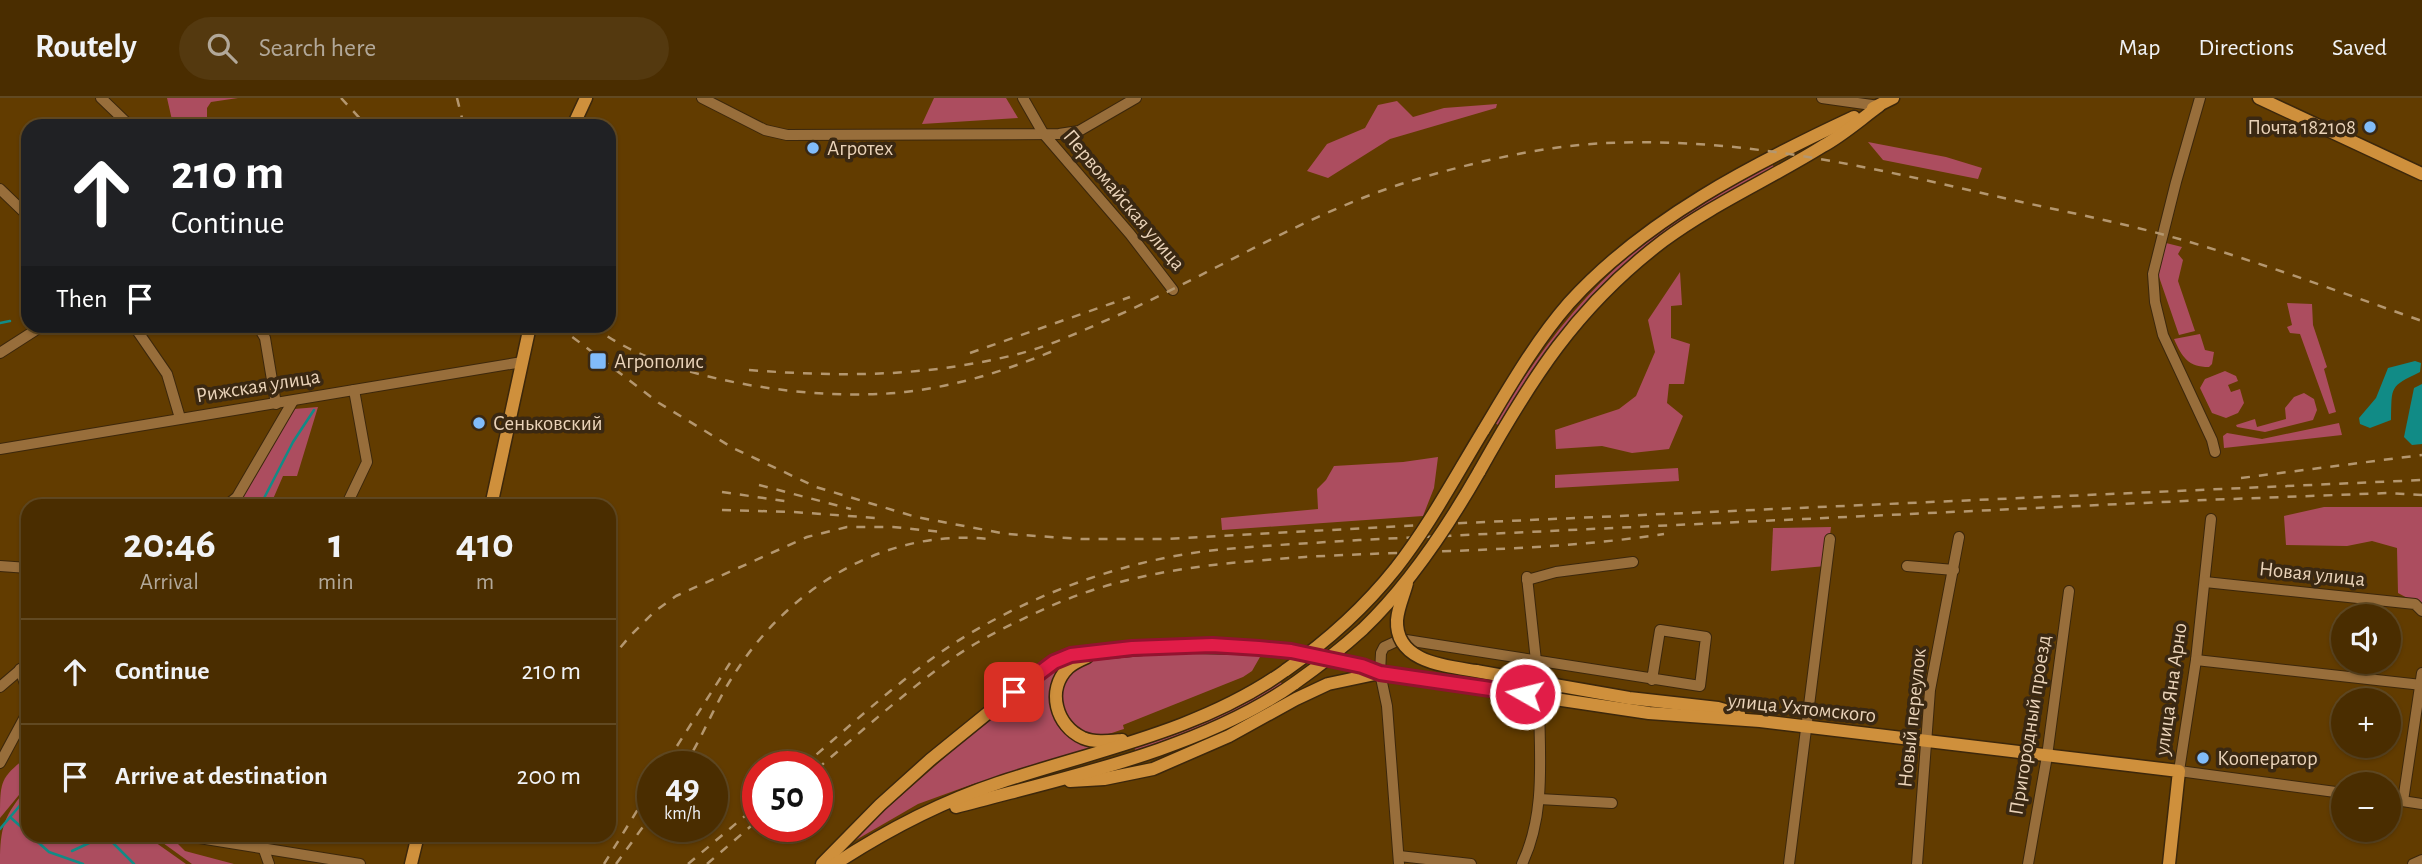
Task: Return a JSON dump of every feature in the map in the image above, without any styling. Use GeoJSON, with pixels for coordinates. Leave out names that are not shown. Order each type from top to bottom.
{"type":"FeatureCollection","features":[{"type":"Feature","properties":{"kind":"main road"},"geometry":{"type":"LineString","coordinates":[[576,119],[586,98]]}},
{"type":"Feature","properties":{"kind":"main road"},"geometry":{"type":"LineString","coordinates":[[835,864],[861,847],[951,801],[998,783],[1140,739],[1224,706],[1286,670],[1320,645],[1396,568],[1435,511],[1537,345],[1570,302],[1624,252],[1665,220],[1815,135],[1893,98]]}},
{"type":"Feature","properties":{"kind":"main road"},"geometry":{"type":"LineString","coordinates":[[2259,98],[2422,174]]}},
{"type":"Feature","properties":{"kind":"main road"},"geometry":{"type":"LineString","coordinates":[[928,814],[1167,747],[1233,720],[1295,683],[1333,655],[1365,627],[1409,577],[1453,518],[1544,363],[1583,312],[1629,268],[1665,240],[1715,207],[1825,145],[1879,106]]}},
{"type":"Feature","properties":{"kind":"main road"},"geometry":{"type":"LineString","coordinates":[[493,499],[528,333]]}},
{"type":"Feature","properties":{"kind":"main road"},"geometry":{"type":"LineString","coordinates":[[1409,577],[1397,621],[1398,632],[1407,648],[1420,659],[1629,698],[1718,708],[1760,721]]}},
{"type":"Feature","properties":{"kind":"main road","name":"улица Ухтомского"},"geometry":{"type":"LineString","coordinates":[[822,864],[900,786],[1031,678],[1054,662],[1071,655],[1104,651],[1185,646],[1291,651],[1362,666],[1380,673],[1649,713],[1760,721],[2179,771]]}},
{"type":"Feature","properties":{"kind":"main road"},"geometry":{"type":"LineString","coordinates":[[1104,651],[1075,663],[1066,670],[1057,690],[1057,710],[1070,730],[1084,738],[1101,742],[1140,739]]}},
{"type":"Feature","properties":{"kind":"main road"},"geometry":{"type":"LineString","coordinates":[[1042,783],[1104,779],[1153,769],[1229,736],[1328,684],[1380,673]]}},
{"type":"Feature","properties":{"kind":"main road","name":"улица Яна Арно"},"geometry":{"type":"LineString","coordinates":[[2169,864],[2179,771]]}},
{"type":"Feature","properties":{"kind":"main road"},"geometry":{"type":"LineString","coordinates":[[411,864],[416,842]]}},
{"type":"Feature","properties":{"kind":"street"},"geometry":{"type":"LineString","coordinates":[[101,98],[123,119]]}},
{"type":"Feature","properties":{"kind":"street"},"geometry":{"type":"LineString","coordinates":[[702,98],[765,130],[787,135],[1059,134],[1079,131],[1136,98]]}},
{"type":"Feature","properties":{"kind":"street","name":"Первомайская улица"},"geometry":{"type":"LineString","coordinates":[[1023,98],[1043,133],[1130,234],[1173,290]]}},
{"type":"Feature","properties":{"kind":"street"},"geometry":{"type":"LineString","coordinates":[[1822,98],[1879,106]]}},
{"type":"Feature","properties":{"kind":"street"},"geometry":{"type":"LineString","coordinates":[[2200,98],[2153,274],[2155,302],[2163,335],[2212,440],[2215,452]]}},
{"type":"Feature","properties":{"kind":"street"},"geometry":{"type":"LineString","coordinates":[[0,189],[21,209]]}},
{"type":"Feature","properties":{"kind":"street"},"geometry":{"type":"LineString","coordinates":[[0,353],[31,333]]}},
{"type":"Feature","properties":{"kind":"street"},"geometry":{"type":"LineString","coordinates":[[139,333],[167,374],[180,418]]}},
{"type":"Feature","properties":{"kind":"street"},"geometry":{"type":"LineString","coordinates":[[262,333],[276,404]]}},
{"type":"Feature","properties":{"kind":"street","name":"Рижская улица"},"geometry":{"type":"LineString","coordinates":[[0,449],[522,362]]}},
{"type":"Feature","properties":{"kind":"street"},"geometry":{"type":"LineString","coordinates":[[349,499],[367,462],[354,390]]}},
{"type":"Feature","properties":{"kind":"street"},"geometry":{"type":"LineString","coordinates":[[235,499],[293,401]]}},
{"type":"Feature","properties":{"kind":"street","name":"улица Яна Арно"},"geometry":{"type":"LineString","coordinates":[[2179,771],[2196,660],[2211,519]]}},
{"type":"Feature","properties":{"kind":"street","name":"Новый переулок"},"geometry":{"type":"LineString","coordinates":[[1917,864],[1930,690],[1959,537]]}},
{"type":"Feature","properties":{"kind":"street"},"geometry":{"type":"LineString","coordinates":[[1789,864],[1830,539]]}},
{"type":"Feature","properties":{"kind":"street"},"geometry":{"type":"LineString","coordinates":[[1536,661],[1527,578],[1633,562]]}},
{"type":"Feature","properties":{"kind":"street"},"geometry":{"type":"LineString","coordinates":[[0,566],[21,568]]}},
{"type":"Feature","properties":{"kind":"street"},"geometry":{"type":"LineString","coordinates":[[1907,566],[1954,569]]}},
{"type":"Feature","properties":{"kind":"street","name":"Новая улица"},"geometry":{"type":"LineString","coordinates":[[2205,582],[2418,607]]}},
{"type":"Feature","properties":{"kind":"street","name":"Пригородный проезд"},"geometry":{"type":"LineString","coordinates":[[2028,864],[2047,757],[2069,591]]}},
{"type":"Feature","properties":{"kind":"street"},"geometry":{"type":"LineString","coordinates":[[1471,864],[1399,860],[1387,706],[1380,673],[1384,647],[1406,640],[1652,680],[1700,686],[1706,637],[1660,630],[1652,680]]}},
{"type":"Feature","properties":{"kind":"street"},"geometry":{"type":"LineString","coordinates":[[2196,660],[2421,685]]}},
{"type":"Feature","properties":{"kind":"street"},"geometry":{"type":"LineString","coordinates":[[0,677],[20,669]]}},
{"type":"Feature","properties":{"kind":"street"},"geometry":{"type":"LineString","coordinates":[[0,687],[20,669]]}},
{"type":"Feature","properties":{"kind":"street"},"geometry":{"type":"LineString","coordinates":[[2422,673],[2403,801],[2422,804]]}},
{"type":"Feature","properties":{"kind":"street"},"geometry":{"type":"LineString","coordinates":[[1522,864],[1531,846],[1539,799],[1539,696]]}},
{"type":"Feature","properties":{"kind":"street"},"geometry":{"type":"LineString","coordinates":[[0,763],[21,724]]}},
{"type":"Feature","properties":{"kind":"street","name":"улица Ухтомского"},"geometry":{"type":"LineString","coordinates":[[2179,771],[2331,791]]}},
{"type":"Feature","properties":{"kind":"street"},"geometry":{"type":"LineString","coordinates":[[1539,799],[1612,803]]}},
{"type":"Feature","properties":{"kind":"street"},"geometry":{"type":"LineString","coordinates":[[229,842],[360,864]]}},
{"type":"Feature","properties":{"kind":"street"},"geometry":{"type":"LineString","coordinates":[[264,847],[269,864]]}},
{"type":"Feature","properties":{"kind":"street"},"geometry":{"type":"LineString","coordinates":[[2413,864],[2422,860]]}},
{"type":"Feature","properties":{"kind":"shaded area"},"geometry":{"type":"Polygon","coordinates":[[[167,98],[238,98],[211,102],[207,108],[206,119],[172,119],[167,98]]]}},
{"type":"Feature","properties":{"kind":"shaded area"},"geometry":{"type":"Polygon","coordinates":[[[934,98],[1006,98],[1018,118],[922,124],[934,98]]]}},
{"type":"Feature","properties":{"kind":"shaded area"},"geometry":{"type":"Polygon","coordinates":[[[1397,101],[1413,117],[1444,108],[1497,104],[1496,108],[1390,139],[1328,178],[1307,171],[1327,144],[1365,128],[1378,105],[1397,101]]]}},
{"type":"Feature","properties":{"kind":"shaded area"},"geometry":{"type":"Polygon","coordinates":[[[1868,142],[1946,157],[1982,168],[1978,179],[1883,160],[1868,142]]]}},
{"type":"Feature","properties":{"kind":"shaded area"},"geometry":{"type":"Polygon","coordinates":[[[1772,164],[1774,167],[1663,235],[1603,284],[1559,334],[1498,425],[1495,423],[1553,338],[1596,287],[1620,264],[1675,221],[1772,164]]]}},
{"type":"Feature","properties":{"kind":"shaded area"},"geometry":{"type":"Polygon","coordinates":[[[2166,243],[2182,247],[2178,254],[2183,260],[2178,281],[2195,331],[2179,335],[2158,274],[2166,243]]]}},
{"type":"Feature","properties":{"kind":"shaded area"},"geometry":{"type":"Polygon","coordinates":[[[1680,272],[1682,305],[1671,306],[1671,338],[1690,344],[1684,384],[1669,384],[1667,403],[1683,416],[1669,449],[1632,453],[1602,446],[1556,449],[1555,430],[1619,409],[1636,396],[1655,352],[1648,320],[1680,272]]]}},
{"type":"Feature","properties":{"kind":"shaded area"},"geometry":{"type":"Polygon","coordinates":[[[2287,303],[2312,304],[2313,325],[2327,367],[2324,369],[2336,412],[2329,414],[2300,334],[2290,333],[2287,327],[2292,325],[2287,303]]]}},
{"type":"Feature","properties":{"kind":"shaded area"},"geometry":{"type":"Polygon","coordinates":[[[2200,334],[2205,350],[2214,352],[2209,367],[2202,367],[2187,360],[2174,339],[2200,334]]]}},
{"type":"Feature","properties":{"kind":"shaded area"},"geometry":{"type":"Polygon","coordinates":[[[2225,371],[2236,376],[2238,381],[2228,385],[2231,392],[2240,389],[2244,403],[2238,413],[2226,418],[2212,413],[2200,388],[2205,379],[2225,371]]]}},
{"type":"Feature","properties":{"kind":"shaded area"},"geometry":{"type":"Polygon","coordinates":[[[2304,393],[2314,399],[2317,410],[2313,420],[2265,432],[2236,425],[2255,419],[2257,427],[2286,419],[2285,408],[2294,397],[2304,393]]]}},
{"type":"Feature","properties":{"kind":"shaded area"},"geometry":{"type":"Polygon","coordinates":[[[318,407],[297,476],[283,476],[273,499],[241,499],[294,409],[318,407]]]}},
{"type":"Feature","properties":{"kind":"shaded area"},"geometry":{"type":"Polygon","coordinates":[[[2339,423],[2342,435],[2224,448],[2223,436],[2227,433],[2262,439],[2339,423]]]}},
{"type":"Feature","properties":{"kind":"shaded area"},"geometry":{"type":"Polygon","coordinates":[[[1438,457],[1434,488],[1423,516],[1222,530],[1221,518],[1318,509],[1317,489],[1334,466],[1438,457]]]}},
{"type":"Feature","properties":{"kind":"shaded area"},"geometry":{"type":"Polygon","coordinates":[[[1678,468],[1679,481],[1555,488],[1555,475],[1678,468]]]}},
{"type":"Feature","properties":{"kind":"shaded area"},"geometry":{"type":"Polygon","coordinates":[[[2324,507],[2422,507],[2422,606],[2398,593],[2397,548],[2372,541],[2347,546],[2286,545],[2284,516],[2324,507]]]}},
{"type":"Feature","properties":{"kind":"shaded area"},"geometry":{"type":"Polygon","coordinates":[[[1831,527],[1826,566],[1771,571],[1773,528],[1831,527]]]}},
{"type":"Feature","properties":{"kind":"shaded area"},"geometry":{"type":"Polygon","coordinates":[[[1125,654],[1259,654],[1260,657],[1252,671],[1243,677],[1123,725],[1124,729],[1112,733],[1092,736],[1081,732],[1065,716],[1061,694],[1064,683],[1079,666],[1125,654]]]}},
{"type":"Feature","properties":{"kind":"shaded area"},"geometry":{"type":"Polygon","coordinates":[[[1063,663],[1053,695],[1052,706],[1056,722],[1067,734],[1081,743],[1097,748],[973,784],[918,804],[842,848],[994,714],[1037,679],[1063,663]]]}},
{"type":"Feature","properties":{"kind":"shaded area"},"geometry":{"type":"Polygon","coordinates":[[[1280,681],[1283,685],[1211,722],[1136,751],[1134,748],[1210,719],[1246,702],[1280,681]]]}},
{"type":"Feature","properties":{"kind":"shaded area"},"geometry":{"type":"Polygon","coordinates":[[[21,762],[21,792],[0,818],[1,788],[12,770],[21,762]]]}},
{"type":"Feature","properties":{"kind":"shaded area"},"geometry":{"type":"Polygon","coordinates":[[[21,796],[21,842],[155,842],[186,864],[0,864],[5,822],[21,796]]]}},
{"type":"Feature","properties":{"kind":"shaded area"},"geometry":{"type":"Polygon","coordinates":[[[162,842],[176,842],[185,851],[234,864],[192,864],[162,842]]]}},
{"type":"Feature","properties":{"kind":"water"},"geometry":{"type":"Polygon","coordinates":[[[2415,361],[2421,363],[2420,372],[2394,389],[2391,420],[2370,428],[2360,424],[2359,418],[2376,398],[2388,368],[2415,361]]]}},
{"type":"Feature","properties":{"kind":"water"},"geometry":{"type":"Polygon","coordinates":[[[2422,384],[2422,444],[2412,445],[2404,437],[2414,388],[2422,384]]]}},
{"type":"Feature","properties":{"kind":"waterway"},"geometry":{"type":"LineString","coordinates":[[0,323],[10,321]]}},
{"type":"Feature","properties":{"kind":"waterway"},"geometry":{"type":"LineString","coordinates":[[264,499],[293,442],[314,410]]}},
{"type":"Feature","properties":{"kind":"waterway"},"geometry":{"type":"LineString","coordinates":[[0,829],[21,804]]}},
{"type":"Feature","properties":{"kind":"waterway"},"geometry":{"type":"LineString","coordinates":[[10,817],[21,827]]}},
{"type":"Feature","properties":{"kind":"waterway"},"geometry":{"type":"LineString","coordinates":[[38,842],[49,852],[83,864]]}},
{"type":"Feature","properties":{"kind":"waterway"},"geometry":{"type":"LineString","coordinates":[[72,851],[91,842]]}},
{"type":"Feature","properties":{"kind":"waterway"},"geometry":{"type":"LineString","coordinates":[[112,842],[134,864]]}},
{"type":"Feature","properties":{"kind":"railway"},"geometry":{"type":"LineString","coordinates":[[341,98],[360,119]]}},
{"type":"Feature","properties":{"kind":"railway"},"geometry":{"type":"LineString","coordinates":[[457,98],[462,119]]}},
{"type":"Feature","properties":{"kind":"railway"},"geometry":{"type":"LineString","coordinates":[[749,370],[880,374],[944,368],[1022,353],[1056,342],[1138,306],[1286,232],[1362,198],[1401,184],[1503,157],[1606,143],[1703,144],[1798,155],[1892,173],[2198,244],[2422,321]]}},
{"type":"Feature","properties":{"kind":"railway"},"geometry":{"type":"LineString","coordinates":[[970,353],[1130,297]]}},
{"type":"Feature","properties":{"kind":"railway"},"geometry":{"type":"LineString","coordinates":[[567,333],[659,403],[733,448],[816,487],[916,517],[1007,534],[1081,539],[1164,539],[2422,480]]}},
{"type":"Feature","properties":{"kind":"railway"},"geometry":{"type":"LineString","coordinates":[[604,333],[659,361],[699,374],[742,384],[829,394],[905,392],[943,386],[999,371],[1053,351]]}},
{"type":"Feature","properties":{"kind":"railway"},"geometry":{"type":"LineString","coordinates":[[2241,478],[2422,455]]}},
{"type":"Feature","properties":{"kind":"railway"},"geometry":{"type":"LineString","coordinates":[[759,485],[851,509]]}},
{"type":"Feature","properties":{"kind":"railway"},"geometry":{"type":"LineString","coordinates":[[722,492],[791,502]]}},
{"type":"Feature","properties":{"kind":"railway"},"geometry":{"type":"LineString","coordinates":[[820,751],[947,648],[1011,611],[1045,595],[1117,570],[1190,553],[1359,540],[2205,500],[2388,493],[2422,495]]}},
{"type":"Feature","properties":{"kind":"railway"},"geometry":{"type":"LineString","coordinates":[[722,510],[876,518]]}},
{"type":"Feature","properties":{"kind":"railway"},"geometry":{"type":"LineString","coordinates":[[616,653],[654,612],[676,596],[807,537],[847,527],[893,527],[942,532]]}},
{"type":"Feature","properties":{"kind":"railway"},"geometry":{"type":"LineString","coordinates":[[833,755],[901,698],[964,650],[1051,606],[1113,584],[1176,570],[1240,562],[1530,547],[1664,534]]}},
{"type":"Feature","properties":{"kind":"railway"},"geometry":{"type":"LineString","coordinates":[[692,751],[728,684],[757,642],[812,590],[843,570],[877,554],[913,543],[950,538],[989,539]]}},
{"type":"Feature","properties":{"kind":"railway"},"geometry":{"type":"LineString","coordinates":[[677,746],[730,663]]}},
{"type":"Feature","properties":{"kind":"railway"},"geometry":{"type":"LineString","coordinates":[[604,864],[637,811]]}},
{"type":"Feature","properties":{"kind":"railway"},"geometry":{"type":"LineString","coordinates":[[688,864],[742,818]]}},
{"type":"Feature","properties":{"kind":"railway"},"geometry":{"type":"LineString","coordinates":[[707,864],[742,834]]}},
{"type":"Feature","properties":{"kind":"railway"},"geometry":{"type":"LineString","coordinates":[[616,864],[637,835]]}},
{"type":"Feature","properties":{"kind":"place","name":"Почта 182108"},"geometry":{"type":"Point","coordinates":[2370,127]}},
{"type":"Feature","properties":{"kind":"place","name":"Агротех"},"geometry":{"type":"Point","coordinates":[813,148]}},
{"type":"Feature","properties":{"kind":"place","name":"Агрополис"},"geometry":{"type":"Point","coordinates":[598,361]}},
{"type":"Feature","properties":{"kind":"place","name":"Сеньковский"},"geometry":{"type":"Point","coordinates":[479,423]}},
{"type":"Feature","properties":{"kind":"place","name":"Кооператор"},"geometry":{"type":"Point","coordinates":[2203,758]}},
{"type":"Feature","properties":{"kind":"route"},"geometry":{"type":"LineString","coordinates":[[1014,692],[1054,662],[1071,655],[1132,648],[1212,645],[1291,651],[1362,666],[1380,673],[1525,694]]}}]}
